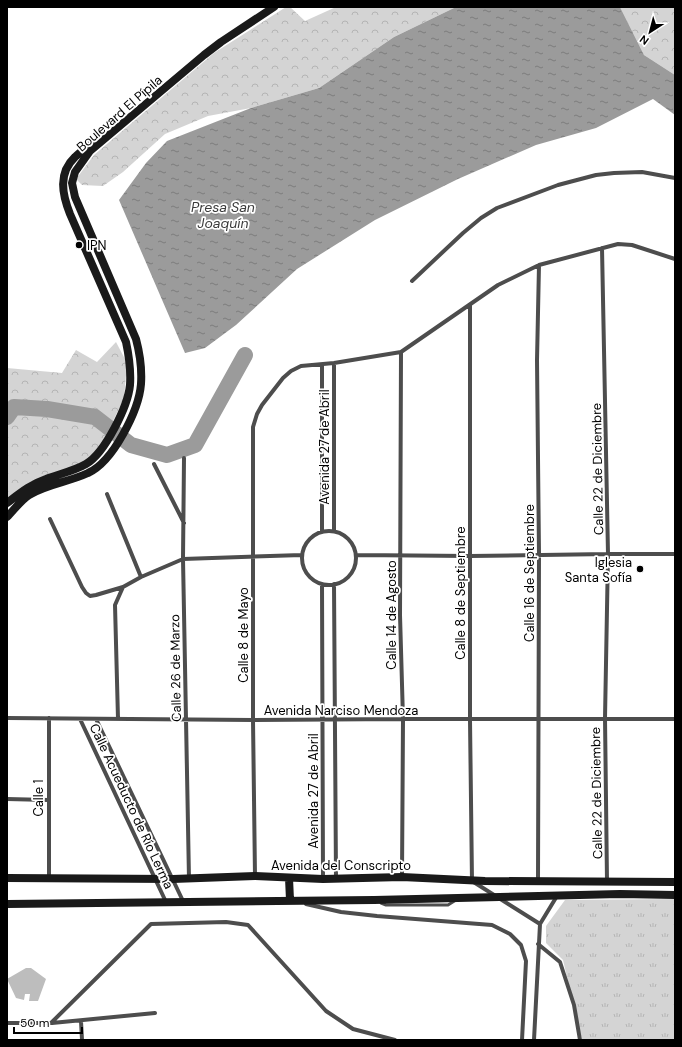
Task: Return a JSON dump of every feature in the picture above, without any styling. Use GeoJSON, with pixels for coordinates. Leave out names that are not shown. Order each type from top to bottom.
{"type":"FeatureCollection","features":[{"type":"Feature","properties":{"kind":"main road","name":"Boulevard El Pípila"},"geometry":{"type":"LineString","coordinates":[[7,503],[25,489],[45,479],[86,464],[100,451],[109,438],[115,425],[126,401],[130,386],[130,359],[126,342],[64,200],[62,187],[66,170],[75,157],[210,48],[266,7]]}},
{"type":"Feature","properties":{"kind":"main road","name":"Boulevard El Pípila"},"geometry":{"type":"LineString","coordinates":[[7,517],[28,496],[47,487],[90,473],[108,458],[125,431],[136,406],[141,385],[141,359],[136,339],[126,312],[75,197],[72,183],[75,172],[90,151],[210,48],[274,7]]}},
{"type":"Feature","properties":{"kind":"main road","name":"Avenida del Conscripto"},"geometry":{"type":"LineString","coordinates":[[7,878],[188,879],[255,876],[289,878],[402,877],[472,881],[675,882]]}},
{"type":"Feature","properties":{"kind":"main road"},"geometry":{"type":"LineString","coordinates":[[289,878],[290,900]]}},
{"type":"Feature","properties":{"kind":"main road"},"geometry":{"type":"LineString","coordinates":[[7,904],[374,900],[620,894],[675,895]]}},
{"type":"Feature","properties":{"kind":"street"},"geometry":{"type":"LineString","coordinates":[[412,281],[463,233],[481,218],[498,208],[558,185],[596,175],[642,172],[675,178]]}},
{"type":"Feature","properties":{"kind":"street"},"geometry":{"type":"LineString","coordinates":[[401,352],[498,285],[539,265],[618,244],[632,245],[675,259]]}},
{"type":"Feature","properties":{"kind":"street","name":"Calle 22 de Diciembre"},"geometry":{"type":"LineString","coordinates":[[602,248],[608,554],[605,718],[607,881]]}},
{"type":"Feature","properties":{"kind":"street","name":"Calle 16 de Septiembre"},"geometry":{"type":"LineString","coordinates":[[538,881],[539,265]]}},
{"type":"Feature","properties":{"kind":"street","name":"Calle 8 de Septiembre"},"geometry":{"type":"LineString","coordinates":[[470,305],[470,720],[472,881]]}},
{"type":"Feature","properties":{"kind":"street","name":"Calle 8 de Mayo"},"geometry":{"type":"LineString","coordinates":[[255,876],[253,720],[253,427],[257,414],[283,378],[291,371],[301,366],[322,365],[401,352]]}},
{"type":"Feature","properties":{"kind":"street","name":"Calle 14 de Agosto"},"geometry":{"type":"LineString","coordinates":[[401,352],[400,615],[403,719],[402,877]]}},
{"type":"Feature","properties":{"kind":"street","name":"Avenida 27 de Abril"},"geometry":{"type":"LineString","coordinates":[[334,363],[334,531]]}},
{"type":"Feature","properties":{"kind":"street","name":"Avenida 27 de Abril"},"geometry":{"type":"LineString","coordinates":[[322,365],[322,531]]}},
{"type":"Feature","properties":{"kind":"street","name":"Calle 26 de Marzo"},"geometry":{"type":"LineString","coordinates":[[184,458],[183,559],[188,879]]}},
{"type":"Feature","properties":{"kind":"street"},"geometry":{"type":"LineString","coordinates":[[154,464],[184,524]]}},
{"type":"Feature","properties":{"kind":"street"},"geometry":{"type":"LineString","coordinates":[[106,494],[141,577]]}},
{"type":"Feature","properties":{"kind":"street"},"geometry":{"type":"LineString","coordinates":[[50,519],[82,587],[90,596],[96,596],[123,587],[141,577],[183,559],[302,555]]}},
{"type":"Feature","properties":{"kind":"street"},"geometry":{"type":"LineString","coordinates":[[322,531],[334,531],[349,539],[354,547],[356,555],[355,565],[351,574],[344,581],[334,584],[322,584],[314,580],[307,573],[303,564],[302,555],[308,540],[314,535],[322,531]]}},
{"type":"Feature","properties":{"kind":"street"},"geometry":{"type":"LineString","coordinates":[[356,555],[470,556],[675,554]]}},
{"type":"Feature","properties":{"kind":"street","name":"Avenida 27 de Abril"},"geometry":{"type":"LineString","coordinates":[[322,584],[323,878]]}},
{"type":"Feature","properties":{"kind":"street","name":"Avenida 27 de Abril"},"geometry":{"type":"LineString","coordinates":[[334,584],[336,878]]}},
{"type":"Feature","properties":{"kind":"street"},"geometry":{"type":"LineString","coordinates":[[118,719],[115,605],[123,587]]}},
{"type":"Feature","properties":{"kind":"street","name":"Avenida Narciso Mendoza"},"geometry":{"type":"LineString","coordinates":[[7,718],[186,720],[675,719]]}},
{"type":"Feature","properties":{"kind":"street","name":"Calle 1"},"geometry":{"type":"LineString","coordinates":[[49,718],[49,878]]}},
{"type":"Feature","properties":{"kind":"street","name":"Calle Acueducto de Río Lerma"},"geometry":{"type":"LineString","coordinates":[[80,719],[166,902]]}},
{"type":"Feature","properties":{"kind":"street","name":"Calle Acueducto de Río Lerma"},"geometry":{"type":"LineString","coordinates":[[96,719],[174,879],[183,902]]}},
{"type":"Feature","properties":{"kind":"street"},"geometry":{"type":"LineString","coordinates":[[7,799],[48,800]]}},
{"type":"Feature","properties":{"kind":"street"},"geometry":{"type":"LineString","coordinates":[[472,881],[540,924]]}},
{"type":"Feature","properties":{"kind":"street"},"geometry":{"type":"LineString","coordinates":[[534,1040],[540,924],[557,896]]}},
{"type":"Feature","properties":{"kind":"street"},"geometry":{"type":"LineString","coordinates":[[290,900],[356,914],[492,925],[510,934],[521,945],[526,961],[522,1040]]}},
{"type":"Feature","properties":{"kind":"street"},"geometry":{"type":"LineString","coordinates":[[51,1024],[151,924],[226,922],[248,925],[326,1011],[353,1029],[395,1040]]}},
{"type":"Feature","properties":{"kind":"street"},"geometry":{"type":"LineString","coordinates":[[538,944],[560,962],[574,1005],[580,1040]]}},
{"type":"Feature","properties":{"kind":"street"},"geometry":{"type":"LineString","coordinates":[[7,1023],[51,1024],[155,1013]]}},
{"type":"Feature","properties":{"kind":"street"},"geometry":{"type":"LineString","coordinates":[[81,1021],[82,1040]]}},
{"type":"Feature","properties":{"kind":"green space"},"geometry":{"type":"Polygon","coordinates":[[[286,7],[290,7],[305,21],[336,7],[456,7],[394,37],[319,88],[251,108],[208,116],[165,134],[123,172],[103,186],[82,185],[76,179],[94,155],[214,53],[286,7]]]}},
{"type":"Feature","properties":{"kind":"green space"},"geometry":{"type":"Polygon","coordinates":[[[620,7],[675,7],[675,75],[644,55],[620,7]]]}},
{"type":"Feature","properties":{"kind":"green space"},"geometry":{"type":"Polygon","coordinates":[[[116,342],[127,363],[124,399],[102,443],[92,456],[80,464],[7,500],[7,368],[62,373],[76,350],[97,362],[116,342]]]}},
{"type":"Feature","properties":{"kind":"green space"},"geometry":{"type":"Polygon","coordinates":[[[675,899],[675,1040],[582,1040],[563,960],[546,943],[546,926],[565,900],[675,899]]]}},
{"type":"Feature","properties":{"kind":"water","name":"Presa San Joaquín"},"geometry":{"type":"Polygon","coordinates":[[[456,7],[620,7],[644,55],[675,75],[675,115],[653,99],[596,128],[536,145],[458,179],[375,220],[297,269],[236,325],[205,348],[185,353],[119,200],[146,163],[167,141],[251,108],[319,88],[394,37],[456,7]]]}},
{"type":"Feature","properties":{"kind":"building"},"geometry":{"type":"Polygon","coordinates":[[[26,968],[31,968],[46,979],[38,1001],[29,1001],[30,994],[25,994],[24,1000],[16,998],[7,979],[26,968]]]}},
{"type":"Feature","properties":{"kind":"waterway"},"geometry":{"type":"LineString","coordinates":[[7,417],[14,407],[47,409],[95,417],[131,445],[167,455],[195,445],[245,355]]}},
{"type":"Feature","properties":{"kind":"place","name":"IPN"},"geometry":{"type":"Point","coordinates":[79,245]}},
{"type":"Feature","properties":{"kind":"place","name":"Iglesia Santa Sofía"},"geometry":{"type":"Point","coordinates":[640,569]}}]}
